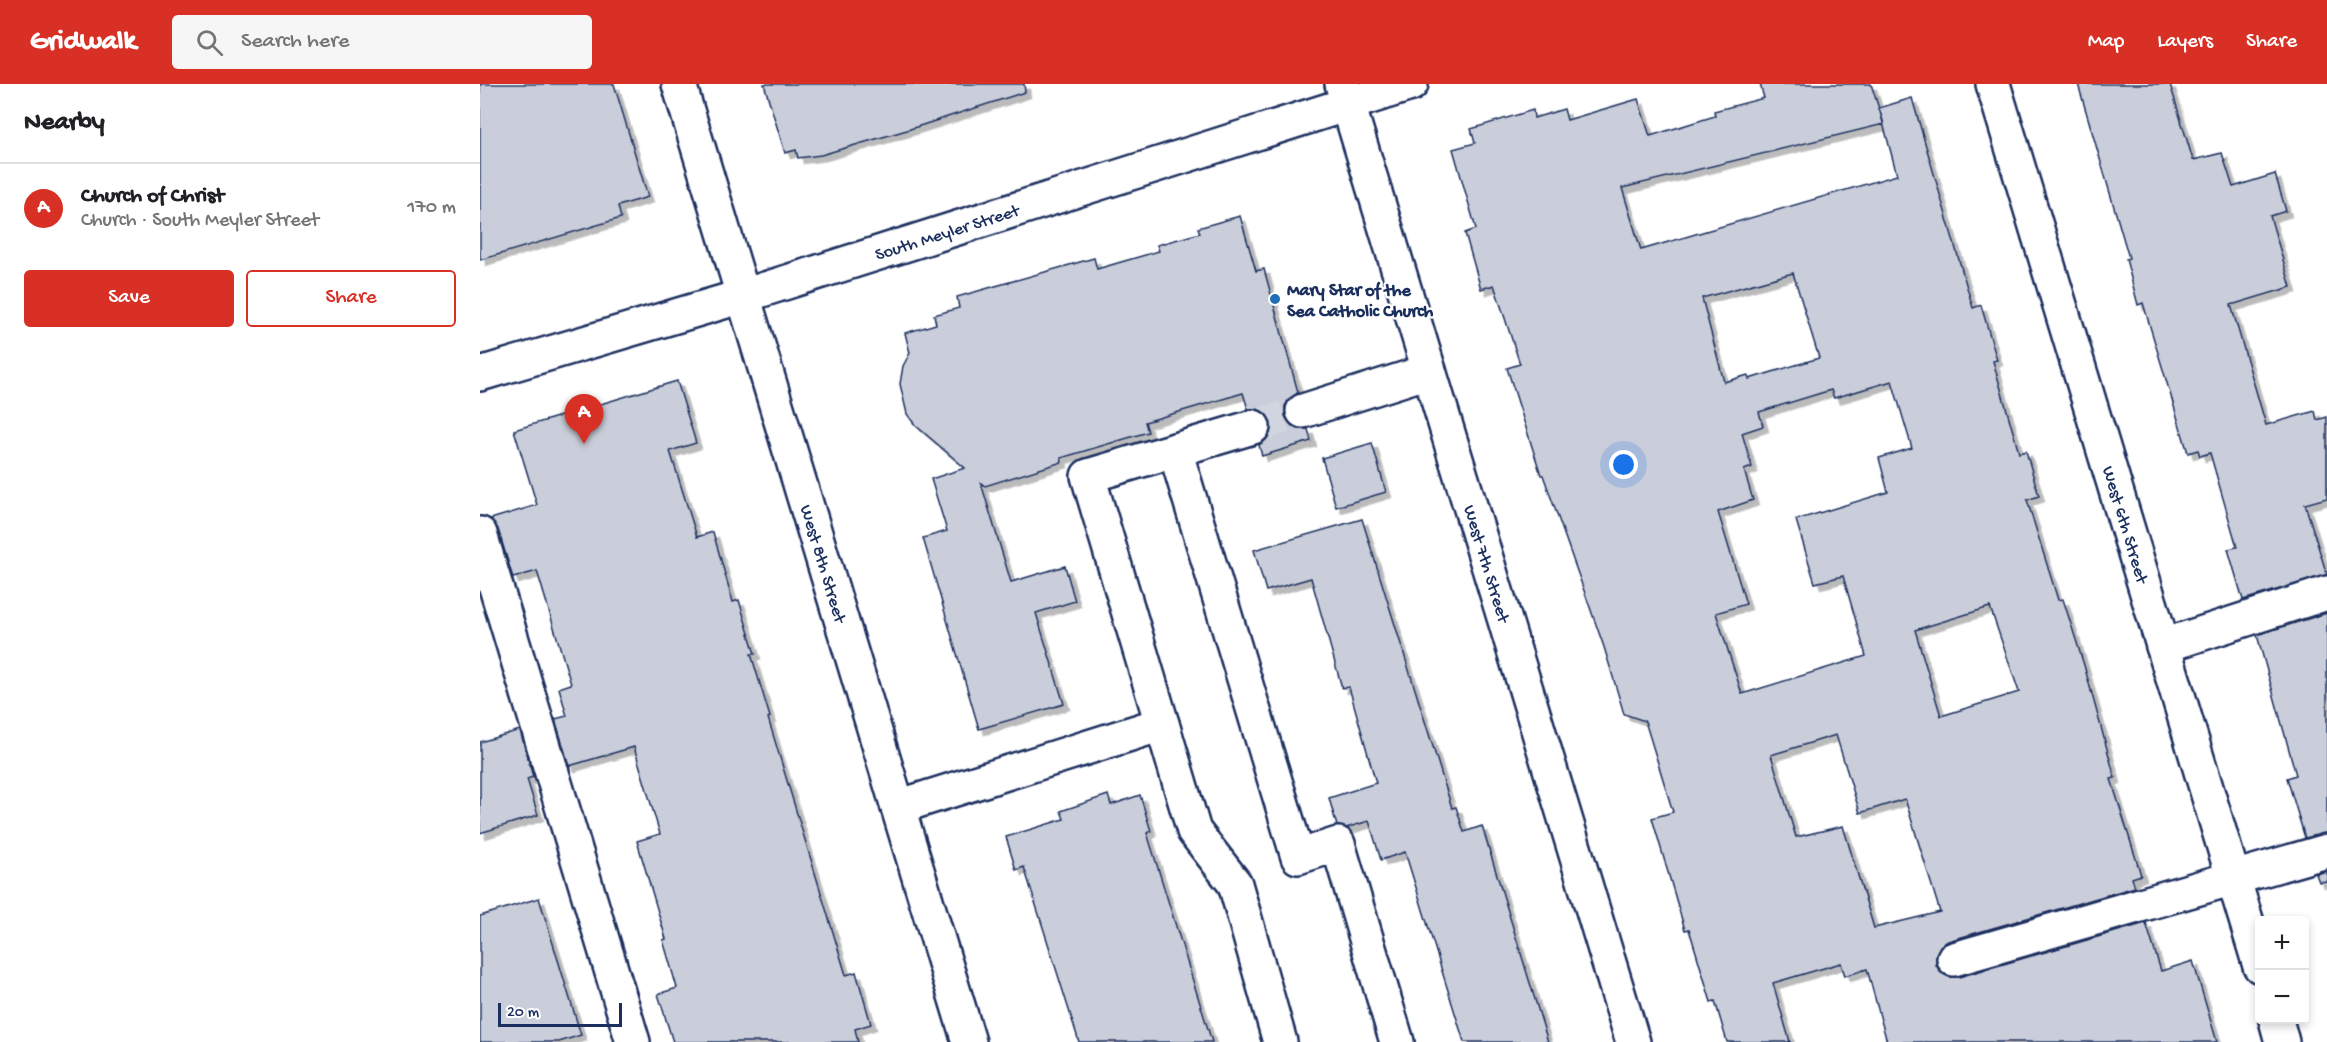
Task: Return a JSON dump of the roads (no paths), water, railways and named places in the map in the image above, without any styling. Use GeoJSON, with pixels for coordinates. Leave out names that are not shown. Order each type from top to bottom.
{"type":"FeatureCollection","features":[{"type":"Feature","properties":{"kind":"street","name":"West 8th Street"},"geometry":{"type":"LineString","coordinates":[[679,84],[969,1042]]}},
{"type":"Feature","properties":{"kind":"street","name":"South Meyler Street"},"geometry":{"type":"LineString","coordinates":[[480,374],[743,296],[1345,93],[1411,84]]}},
{"type":"Feature","properties":{"kind":"street","name":"West 6th Street"},"geometry":{"type":"LineString","coordinates":[[1993,84],[2255,952]]}},
{"type":"Feature","properties":{"kind":"street","name":"West 7th Street"},"geometry":{"type":"LineString","coordinates":[[1345,93],[1632,1042]]}},
{"type":"Feature","properties":{"kind":"street"},"geometry":{"type":"LineString","coordinates":[[1303,411],[1429,371]]}},
{"type":"Feature","properties":{"kind":"street"},"geometry":{"type":"LineString","coordinates":[[1253,427],[1088,476],[1194,831],[1235,884],[1280,1042]]}},
{"type":"Feature","properties":{"kind":"street"},"geometry":{"type":"LineString","coordinates":[[1175,450],[1298,857],[1338,844],[1397,1042]]}},
{"type":"Feature","properties":{"kind":"street"},"geometry":{"type":"LineString","coordinates":[[480,534],[491,612],[633,1042]]}},
{"type":"Feature","properties":{"kind":"street"},"geometry":{"type":"LineString","coordinates":[[2163,646],[2327,593]]}},
{"type":"Feature","properties":{"kind":"street"},"geometry":{"type":"LineString","coordinates":[[898,807],[1162,724]]}},
{"type":"Feature","properties":{"kind":"street"},"geometry":{"type":"LineString","coordinates":[[1954,959],[2234,880],[2327,851]]}},
{"type":"Feature","properties":{"kind":"street"},"geometry":{"type":"LineString","coordinates":[[2277,1024],[2282,1042]]}},
{"type":"Feature","properties":{"kind":"tunnel"},"geometry":{"type":"LineString","coordinates":[[1253,427],[1303,411]]}},
{"type":"Feature","properties":{"kind":"place","name":"Mary Star of the Sea Catholic Church"},"geometry":{"type":"Point","coordinates":[1275,299]}},
{"type":"Feature","properties":{"kind":"place","name":"Church of Christ"},"geometry":{"type":"Point","coordinates":[584,444]}}]}
